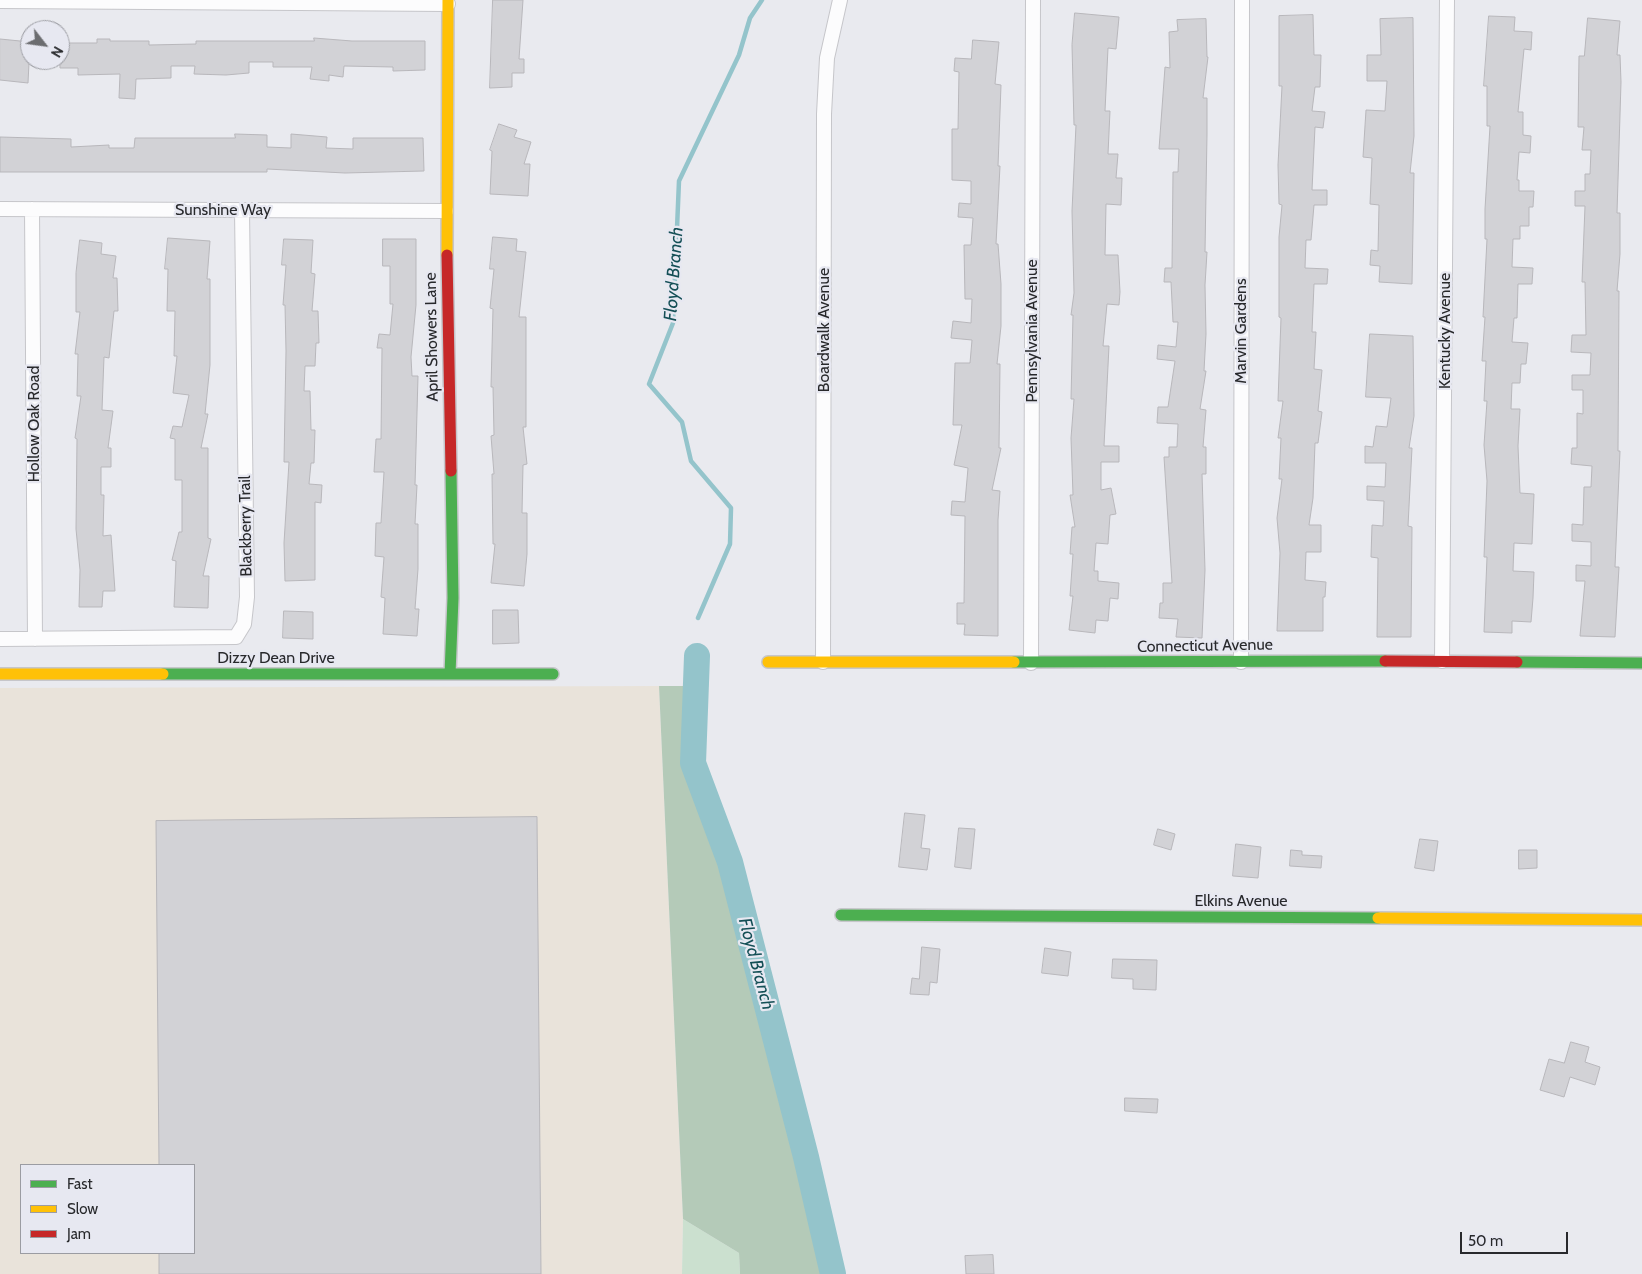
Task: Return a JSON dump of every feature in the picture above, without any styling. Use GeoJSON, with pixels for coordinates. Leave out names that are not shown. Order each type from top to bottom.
{"type":"FeatureCollection","features":[{"type":"Feature","properties":{"kind":"street","name":"Boardwalk Avenue"},"geometry":{"type":"LineString","coordinates":[[822,662],[824,114],[827,58],[840,0]]}},
{"type":"Feature","properties":{"kind":"street","name":"Pennsylvania Avenue"},"geometry":{"type":"LineString","coordinates":[[1031,663],[1033,0]]}},
{"type":"Feature","properties":{"kind":"street","name":"Marvin Gardens"},"geometry":{"type":"LineString","coordinates":[[1241,662],[1242,0]]}},
{"type":"Feature","properties":{"kind":"street","name":"Kentucky Avenue"},"geometry":{"type":"LineString","coordinates":[[1442,661],[1447,0]]}},
{"type":"Feature","properties":{"kind":"street"},"geometry":{"type":"LineString","coordinates":[[0,1],[448,2]]}},
{"type":"Feature","properties":{"kind":"street","name":"April Showers Lane"},"geometry":{"type":"LineString","coordinates":[[448,2],[446,212],[452,598],[450,674]]}},
{"type":"Feature","properties":{"kind":"street","name":"Sunshine Way"},"geometry":{"type":"LineString","coordinates":[[0,209],[446,212]]}},
{"type":"Feature","properties":{"kind":"street","name":"Hollow Oak Road"},"geometry":{"type":"LineString","coordinates":[[32,209],[35,639]]}},
{"type":"Feature","properties":{"kind":"street","name":"Blackberry Trail"},"geometry":{"type":"LineString","coordinates":[[35,639],[236,637],[244,624],[247,597],[242,210]]}},
{"type":"Feature","properties":{"kind":"street"},"geometry":{"type":"LineString","coordinates":[[0,639],[35,639]]}},
{"type":"Feature","properties":{"kind":"street","name":"Connecticut Avenue"},"geometry":{"type":"LineString","coordinates":[[768,662],[1442,661],[1642,664]]}},
{"type":"Feature","properties":{"kind":"street","name":"Dizzy Dean Drive"},"geometry":{"type":"LineString","coordinates":[[0,674],[552,674]]}},
{"type":"Feature","properties":{"kind":"street","name":"Elkins Avenue"},"geometry":{"type":"LineString","coordinates":[[840,915],[1642,920]]}},
{"type":"Feature","properties":{"kind":"shaded area"},"geometry":{"type":"Polygon","coordinates":[[[659,686],[683,1219],[682,1274],[0,1274],[0,688],[659,686]]]}},
{"type":"Feature","properties":{"kind":"green space"},"geometry":{"type":"Polygon","coordinates":[[[659,686],[699,686],[704,774],[719,823],[737,870],[798,1143],[813,1190],[831,1274],[740,1274],[739,1253],[683,1219],[659,686]]]}},
{"type":"Feature","properties":{"kind":"green space"},"geometry":{"type":"Polygon","coordinates":[[[683,1219],[739,1253],[740,1274],[682,1274],[683,1219]]]}},
{"type":"Feature","properties":{"kind":"building"},"geometry":{"type":"Polygon","coordinates":[[[493,0],[523,0],[519,59],[524,59],[524,73],[512,73],[512,87],[490,88],[493,0]]]}},
{"type":"Feature","properties":{"kind":"building"},"geometry":{"type":"Polygon","coordinates":[[[1075,13],[1119,17],[1116,49],[1108,48],[1105,111],[1110,111],[1108,154],[1118,154],[1116,178],[1122,178],[1121,205],[1106,204],[1105,255],[1118,255],[1120,292],[1119,305],[1107,304],[1103,346],[1109,346],[1104,446],[1119,446],[1119,462],[1101,462],[1101,490],[1111,488],[1116,514],[1110,515],[1108,544],[1096,543],[1094,571],[1098,571],[1098,581],[1119,583],[1118,599],[1110,598],[1108,621],[1096,620],[1095,633],[1069,630],[1073,596],[1070,596],[1073,554],[1070,554],[1072,527],[1075,527],[1070,495],[1073,495],[1071,438],[1074,399],[1071,399],[1073,315],[1071,315],[1074,293],[1072,211],[1076,125],[1074,125],[1072,45],[1075,13]]]}},
{"type":"Feature","properties":{"kind":"building"},"geometry":{"type":"Polygon","coordinates":[[[1313,15],[1314,55],[1321,55],[1320,87],[1315,87],[1312,111],[1325,112],[1323,128],[1315,127],[1312,190],[1327,190],[1327,205],[1314,205],[1311,240],[1306,240],[1305,268],[1328,269],[1327,284],[1314,284],[1312,332],[1316,332],[1314,369],[1322,370],[1318,411],[1322,412],[1318,443],[1315,443],[1313,498],[1309,525],[1321,525],[1321,552],[1306,552],[1305,580],[1326,582],[1325,597],[1323,597],[1323,631],[1277,631],[1280,553],[1277,518],[1282,479],[1279,479],[1281,438],[1278,438],[1283,401],[1278,401],[1281,318],[1279,317],[1279,237],[1282,205],[1279,204],[1278,165],[1282,86],[1279,86],[1279,16],[1313,15]]]}},
{"type":"Feature","properties":{"kind":"building"},"geometry":{"type":"Polygon","coordinates":[[[1489,16],[1515,17],[1514,31],[1532,32],[1531,50],[1524,49],[1518,112],[1523,112],[1523,135],[1531,136],[1530,153],[1519,152],[1517,180],[1519,180],[1519,191],[1534,191],[1533,207],[1529,207],[1529,226],[1520,226],[1520,239],[1513,239],[1512,267],[1533,268],[1532,284],[1518,284],[1517,318],[1514,318],[1512,342],[1528,343],[1526,364],[1521,364],[1520,383],[1512,383],[1511,409],[1520,409],[1518,446],[1520,493],[1534,494],[1532,544],[1514,543],[1513,571],[1534,572],[1531,622],[1512,621],[1512,633],[1484,632],[1487,557],[1484,557],[1487,481],[1484,445],[1487,401],[1484,401],[1486,361],[1482,361],[1487,239],[1485,239],[1485,209],[1490,126],[1487,126],[1487,86],[1484,86],[1489,16]]]}},
{"type":"Feature","properties":{"kind":"building"},"geometry":{"type":"Polygon","coordinates":[[[1413,18],[1414,136],[1410,173],[1414,173],[1412,284],[1379,282],[1380,266],[1370,265],[1371,250],[1378,251],[1379,205],[1370,204],[1372,158],[1363,157],[1366,110],[1385,111],[1387,81],[1367,81],[1367,55],[1381,55],[1380,19],[1413,18]]]}},
{"type":"Feature","properties":{"kind":"building"},"geometry":{"type":"Polygon","coordinates":[[[1588,18],[1620,21],[1617,55],[1620,55],[1621,82],[1617,213],[1620,213],[1620,254],[1617,291],[1619,291],[1618,451],[1620,451],[1615,567],[1619,567],[1615,637],[1580,636],[1585,581],[1576,581],[1576,565],[1591,566],[1591,542],[1572,541],[1572,524],[1583,525],[1584,487],[1591,487],[1592,466],[1571,464],[1572,448],[1577,448],[1577,413],[1583,414],[1583,390],[1572,390],[1572,375],[1590,375],[1591,353],[1571,352],[1572,335],[1586,335],[1585,282],[1582,282],[1585,206],[1575,206],[1575,191],[1585,191],[1585,174],[1590,174],[1591,150],[1582,150],[1584,127],[1578,127],[1579,56],[1584,56],[1588,18]]]}},
{"type":"Feature","properties":{"kind":"building"},"geometry":{"type":"Polygon","coordinates":[[[1206,19],[1208,57],[1203,98],[1207,98],[1205,252],[1207,252],[1204,371],[1206,371],[1200,409],[1206,410],[1203,447],[1206,447],[1206,474],[1202,474],[1205,570],[1202,638],[1176,637],[1178,619],[1159,618],[1160,603],[1163,603],[1163,583],[1172,583],[1164,457],[1169,457],[1169,447],[1177,447],[1178,424],[1157,423],[1158,407],[1168,407],[1175,361],[1157,359],[1158,345],[1176,347],[1178,322],[1173,322],[1171,282],[1164,282],[1165,268],[1172,268],[1173,172],[1178,172],[1179,149],[1159,149],[1165,67],[1170,68],[1169,32],[1178,31],[1177,20],[1206,19]]]}},
{"type":"Feature","properties":{"kind":"building"},"geometry":{"type":"Polygon","coordinates":[[[314,38],[352,41],[425,41],[425,70],[393,71],[393,67],[344,66],[343,77],[329,75],[329,81],[310,79],[312,67],[273,67],[273,62],[249,62],[249,73],[226,75],[194,74],[195,66],[171,66],[171,78],[136,79],[135,99],[119,98],[120,74],[78,75],[78,68],[70,68],[70,43],[97,43],[97,39],[149,41],[149,45],[196,44],[196,41],[314,41],[314,38]]]}},
{"type":"Feature","properties":{"kind":"building"},"geometry":{"type":"Polygon","coordinates":[[[0,39],[20,41],[20,70],[29,70],[28,83],[0,80],[0,39]]]}},
{"type":"Feature","properties":{"kind":"building"},"geometry":{"type":"Polygon","coordinates":[[[973,40],[999,42],[995,84],[1001,85],[998,166],[1000,166],[996,244],[998,244],[1001,284],[1001,326],[997,364],[1000,364],[999,448],[1001,448],[992,490],[1000,491],[998,520],[998,636],[964,635],[965,624],[957,624],[957,603],[964,603],[965,516],[951,515],[952,501],[965,502],[968,468],[954,465],[962,425],[953,425],[955,363],[970,363],[972,340],[951,338],[953,321],[971,323],[972,299],[965,299],[964,245],[971,245],[973,218],[958,217],[959,203],[971,204],[971,181],[952,180],[952,129],[958,129],[959,72],[954,71],[955,58],[971,59],[973,40]]]}},
{"type":"Feature","properties":{"kind":"building"},"geometry":{"type":"Polygon","coordinates":[[[499,124],[517,130],[514,137],[531,142],[524,164],[530,164],[528,196],[490,194],[492,151],[490,150],[499,124]]]}},
{"type":"Feature","properties":{"kind":"building"},"geometry":{"type":"Polygon","coordinates":[[[235,134],[267,135],[267,147],[291,148],[291,134],[327,137],[326,148],[353,149],[353,138],[423,138],[424,171],[345,173],[267,169],[267,172],[0,172],[0,137],[71,139],[71,147],[109,145],[109,148],[134,148],[135,138],[235,138],[235,134]]]}},
{"type":"Feature","properties":{"kind":"building"},"geometry":{"type":"Polygon","coordinates":[[[493,237],[517,239],[516,251],[526,252],[519,317],[526,317],[526,427],[523,427],[527,464],[523,465],[522,513],[527,513],[527,554],[524,586],[491,583],[495,544],[493,544],[492,474],[494,474],[491,436],[494,435],[493,387],[491,387],[493,309],[490,308],[494,269],[490,269],[493,237]]]}},
{"type":"Feature","properties":{"kind":"building"},"geometry":{"type":"Polygon","coordinates":[[[168,238],[210,241],[207,279],[210,279],[210,365],[205,414],[208,414],[201,448],[208,448],[208,538],[211,539],[203,576],[209,576],[208,608],[174,607],[176,561],[172,560],[179,532],[182,532],[182,480],[175,480],[175,439],[170,438],[173,426],[182,427],[189,395],[173,393],[177,356],[174,356],[175,311],[167,311],[168,269],[165,269],[168,238]]]}},
{"type":"Feature","properties":{"kind":"building"},"geometry":{"type":"Polygon","coordinates":[[[284,239],[313,240],[311,273],[315,274],[312,311],[318,311],[319,343],[316,343],[315,366],[305,366],[304,391],[310,391],[311,430],[315,430],[314,463],[311,463],[309,484],[322,485],[321,503],[315,502],[315,580],[285,581],[284,543],[289,462],[284,462],[286,351],[285,305],[283,305],[286,265],[282,265],[284,239]]]}},
{"type":"Feature","properties":{"kind":"building"},"geometry":{"type":"Polygon","coordinates":[[[383,239],[416,239],[416,305],[411,357],[412,376],[418,376],[415,485],[417,485],[415,524],[418,524],[418,569],[415,609],[419,609],[417,636],[383,634],[385,598],[381,597],[384,557],[375,556],[376,523],[381,523],[384,472],[374,472],[376,439],[381,439],[382,348],[377,348],[379,334],[390,335],[393,304],[390,304],[390,266],[383,266],[383,239]]]}},
{"type":"Feature","properties":{"kind":"building"},"geometry":{"type":"Polygon","coordinates":[[[80,240],[102,243],[101,254],[116,256],[113,278],[117,278],[118,311],[114,311],[109,358],[104,357],[102,410],[113,411],[108,448],[111,448],[111,467],[101,467],[101,495],[104,495],[103,536],[111,535],[115,591],[103,591],[102,607],[79,607],[80,570],[76,529],[77,439],[75,438],[81,396],[77,396],[78,354],[75,354],[80,312],[76,312],[76,273],[80,240]]]}},
{"type":"Feature","properties":{"kind":"building"},"geometry":{"type":"Polygon","coordinates":[[[1370,334],[1413,336],[1414,416],[1409,448],[1412,448],[1408,526],[1412,527],[1411,637],[1377,637],[1378,558],[1371,557],[1372,525],[1383,526],[1384,501],[1367,500],[1367,486],[1385,487],[1386,463],[1365,463],[1365,446],[1373,447],[1376,426],[1387,427],[1391,398],[1366,397],[1370,334]]]}},
{"type":"Feature","properties":{"kind":"building"},"geometry":{"type":"Polygon","coordinates":[[[493,610],[518,610],[519,643],[493,644],[493,610]]]}},
{"type":"Feature","properties":{"kind":"building"},"geometry":{"type":"Polygon","coordinates":[[[284,611],[313,612],[313,639],[283,638],[284,611]]]}},
{"type":"Feature","properties":{"kind":"building"},"geometry":{"type":"Polygon","coordinates":[[[905,813],[925,815],[921,848],[930,849],[927,870],[899,867],[905,813]]]}},
{"type":"Feature","properties":{"kind":"building"},"geometry":{"type":"Polygon","coordinates":[[[537,817],[541,1274],[159,1274],[159,1254],[195,1254],[195,1164],[159,1164],[156,821],[537,817]]]}},
{"type":"Feature","properties":{"kind":"building"},"geometry":{"type":"Polygon","coordinates":[[[959,828],[975,829],[971,869],[955,867],[959,828]]]}},
{"type":"Feature","properties":{"kind":"building"},"geometry":{"type":"Polygon","coordinates":[[[1158,829],[1175,834],[1171,850],[1154,845],[1158,829]]]}},
{"type":"Feature","properties":{"kind":"building"},"geometry":{"type":"Polygon","coordinates":[[[1420,839],[1438,841],[1434,871],[1415,868],[1420,839]]]}},
{"type":"Feature","properties":{"kind":"building"},"geometry":{"type":"Polygon","coordinates":[[[1236,844],[1261,847],[1258,878],[1233,876],[1236,844]]]}},
{"type":"Feature","properties":{"kind":"building"},"geometry":{"type":"Polygon","coordinates":[[[1291,850],[1302,851],[1302,855],[1322,856],[1321,868],[1290,866],[1291,850]]]}},
{"type":"Feature","properties":{"kind":"building"},"geometry":{"type":"Polygon","coordinates":[[[1519,850],[1537,850],[1537,868],[1519,869],[1519,850]]]}},
{"type":"Feature","properties":{"kind":"building"},"geometry":{"type":"Polygon","coordinates":[[[922,947],[940,949],[937,983],[930,982],[929,995],[910,994],[912,978],[919,979],[922,947]]]}},
{"type":"Feature","properties":{"kind":"building"},"geometry":{"type":"Polygon","coordinates":[[[1045,948],[1071,952],[1068,976],[1042,973],[1045,948]]]}},
{"type":"Feature","properties":{"kind":"building"},"geometry":{"type":"Polygon","coordinates":[[[1113,959],[1157,960],[1156,990],[1133,989],[1133,979],[1112,978],[1113,959]]]}},
{"type":"Feature","properties":{"kind":"building"},"geometry":{"type":"Polygon","coordinates":[[[1571,1042],[1589,1047],[1585,1062],[1600,1067],[1595,1085],[1570,1077],[1564,1097],[1540,1090],[1549,1059],[1564,1063],[1571,1042]]]}},
{"type":"Feature","properties":{"kind":"building"},"geometry":{"type":"Polygon","coordinates":[[[1125,1098],[1158,1099],[1157,1113],[1125,1111],[1125,1098]]]}},
{"type":"Feature","properties":{"kind":"building"},"geometry":{"type":"Polygon","coordinates":[[[993,1255],[994,1274],[966,1274],[965,1256],[993,1255]]]}},
{"type":"Feature","properties":{"kind":"waterway","name":"Floyd Branch"},"geometry":{"type":"LineString","coordinates":[[698,618],[730,544],[731,508],[691,461],[682,422],[649,384],[673,323],[679,181],[739,55],[750,18],[762,0]]}},
{"type":"Feature","properties":{"kind":"waterway","name":"Floyd Branch"},"geometry":{"type":"LineString","coordinates":[[697,656],[693,763],[730,862],[806,1157],[833,1274]]}},
{"type":"Feature","properties":{"kind":"traffic: fast"},"geometry":{"type":"LineString","coordinates":[[450,674],[453,598],[451,471]]}},
{"type":"Feature","properties":{"kind":"traffic: fast"},"geometry":{"type":"LineString","coordinates":[[1014,662],[1385,661]]}},
{"type":"Feature","properties":{"kind":"traffic: fast"},"geometry":{"type":"LineString","coordinates":[[1517,662],[1642,663]]}},
{"type":"Feature","properties":{"kind":"traffic: fast"},"geometry":{"type":"LineString","coordinates":[[163,674],[553,674]]}},
{"type":"Feature","properties":{"kind":"traffic: fast"},"geometry":{"type":"LineString","coordinates":[[841,915],[1378,918]]}},
{"type":"Feature","properties":{"kind":"traffic: slow"},"geometry":{"type":"LineString","coordinates":[[447,255],[448,0]]}},
{"type":"Feature","properties":{"kind":"traffic: slow"},"geometry":{"type":"LineString","coordinates":[[768,662],[1014,662]]}},
{"type":"Feature","properties":{"kind":"traffic: slow"},"geometry":{"type":"LineString","coordinates":[[0,674],[163,674]]}},
{"type":"Feature","properties":{"kind":"traffic: slow"},"geometry":{"type":"LineString","coordinates":[[1378,918],[1642,920]]}},
{"type":"Feature","properties":{"kind":"traffic: jam"},"geometry":{"type":"LineString","coordinates":[[447,255],[451,471]]}},
{"type":"Feature","properties":{"kind":"traffic: jam"},"geometry":{"type":"LineString","coordinates":[[1385,661],[1517,662]]}}]}
